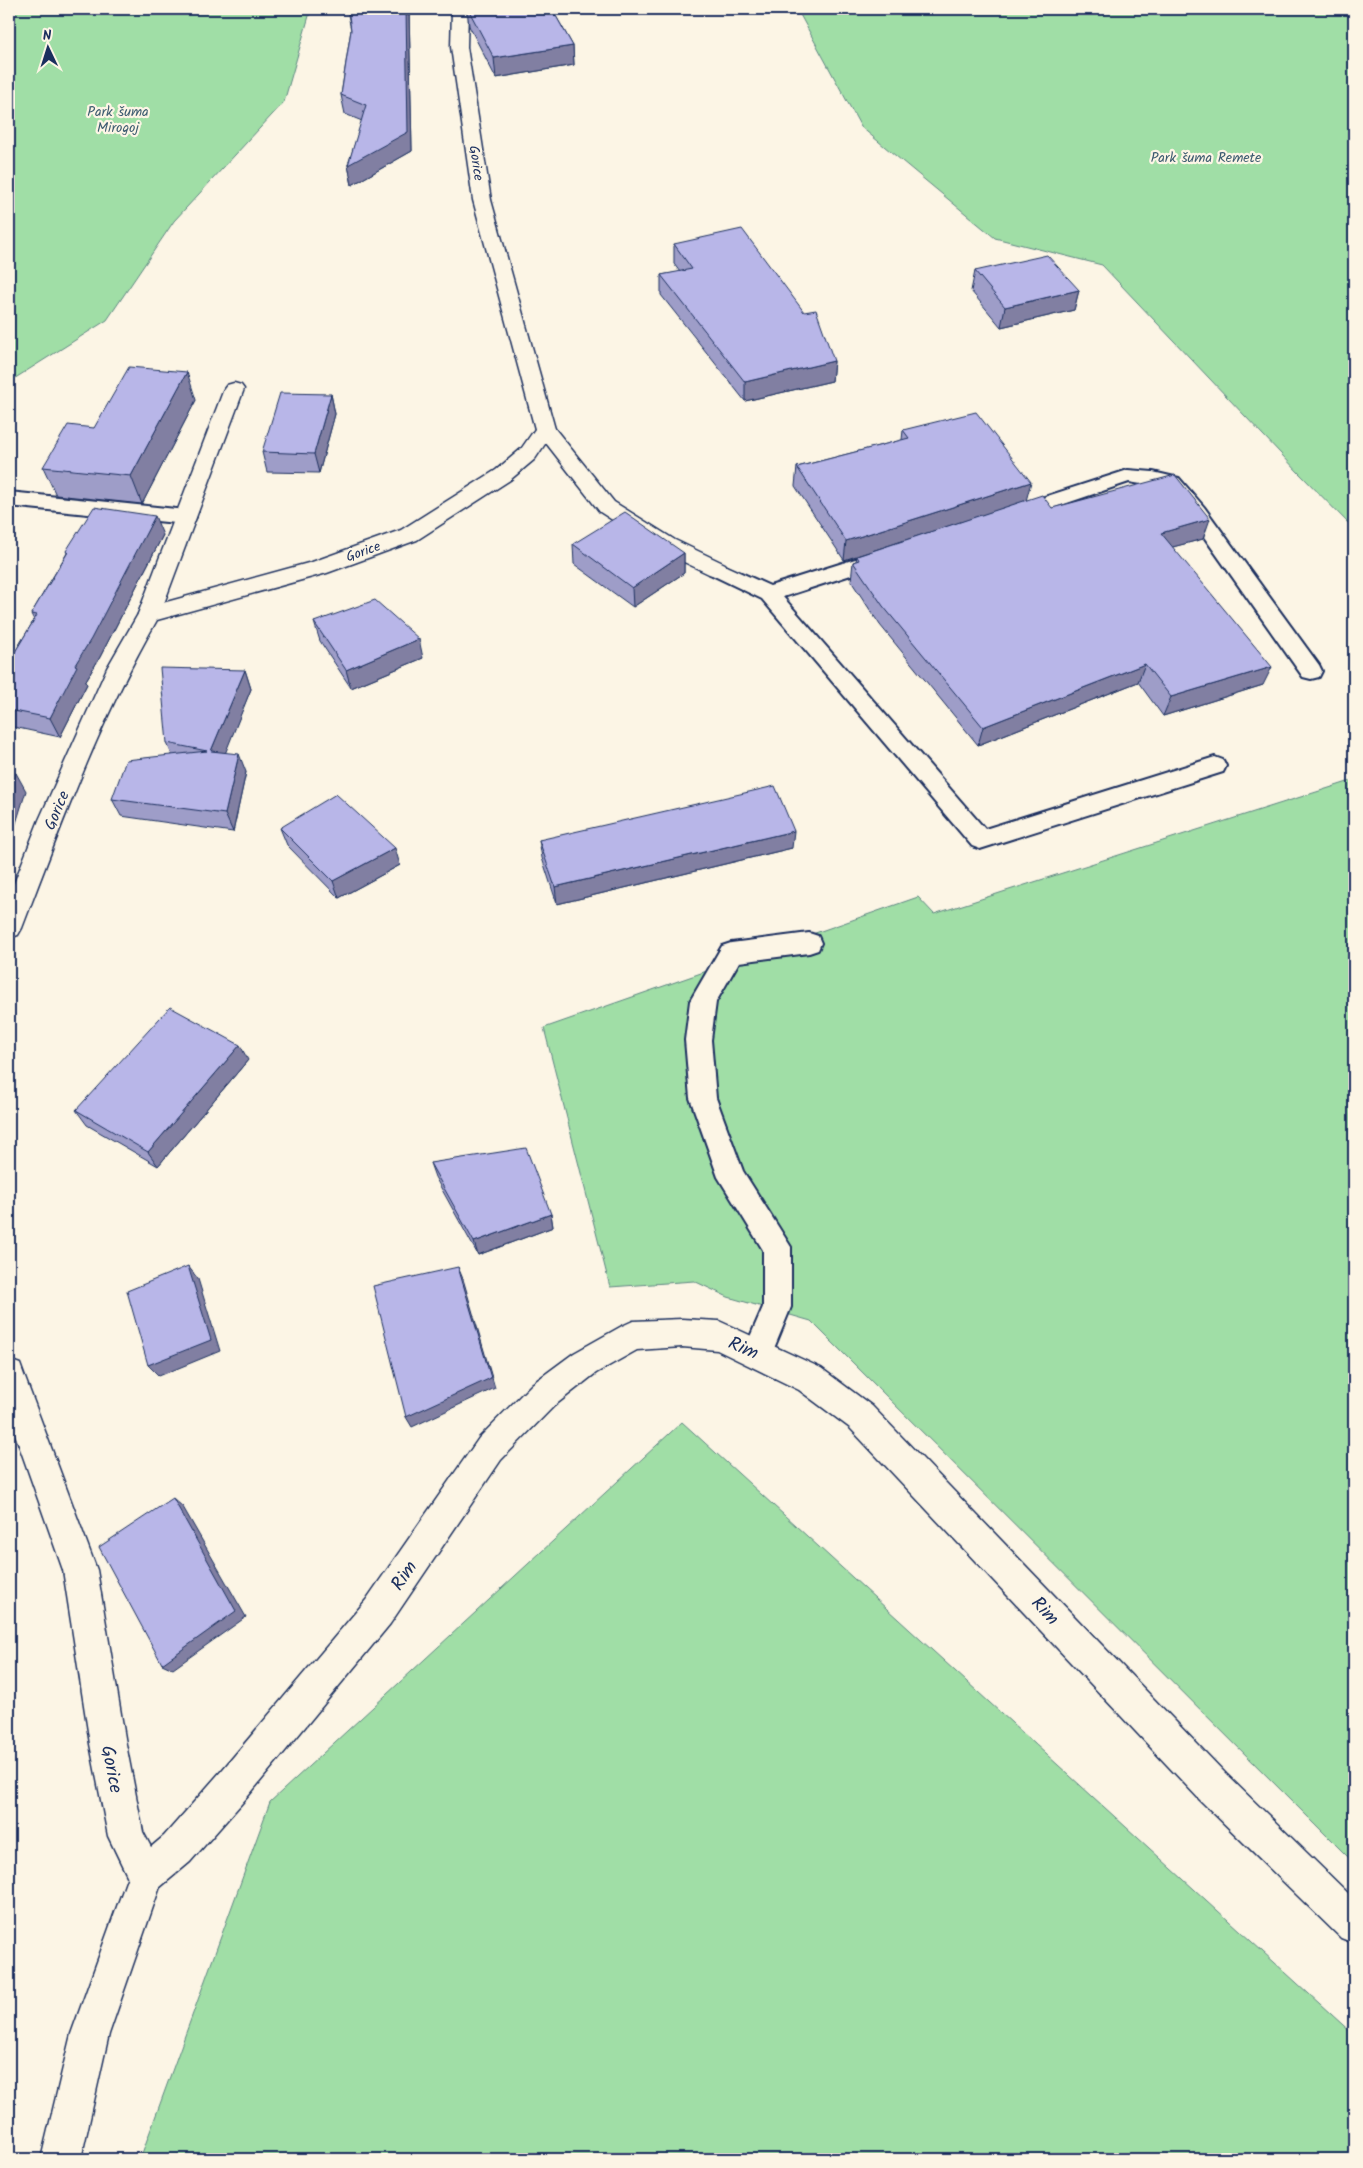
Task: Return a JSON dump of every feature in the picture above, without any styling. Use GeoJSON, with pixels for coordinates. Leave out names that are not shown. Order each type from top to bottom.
{"type":"FeatureCollection","features":[{"type":"Feature","properties":{"kind":"street","name":"Gorice"},"geometry":{"type":"LineString","coordinates":[[460,9],[459,47],[482,200],[545,429],[607,507],[667,545],[717,569]]}},
{"type":"Feature","properties":{"kind":"street","name":"Gorice"},"geometry":{"type":"LineString","coordinates":[[9,928],[51,820],[114,677],[150,614],[234,388]]}},
{"type":"Feature","properties":{"kind":"street","name":"Gorice"},"geometry":{"type":"LineString","coordinates":[[150,614],[319,568],[409,534],[503,475],[528,454],[545,429]]}},
{"type":"Feature","properties":{"kind":"street","name":"Rim"},"geometry":{"type":"LineString","coordinates":[[146,1875],[177,1849],[372,1620],[490,1449],[543,1395],[585,1363],[633,1336],[682,1333],[719,1336],[758,1353],[810,1379],[861,1417],[1213,1787],[1354,1925]]}},
{"type":"Feature","properties":{"kind":"street","name":"Gorice"},"geometry":{"type":"LineString","coordinates":[[9,1375],[80,1570],[108,1744],[126,1836],[146,1875]]}},
{"type":"Feature","properties":{"kind":"street"},"geometry":{"type":"LineString","coordinates":[[61,2159],[90,2034],[146,1875]]}},
{"type":"Feature","properties":{"kind":"lane"},"geometry":{"type":"LineString","coordinates":[[996,520],[1128,476],[1153,478],[1172,483],[1197,512],[1311,671]]}},
{"type":"Feature","properties":{"kind":"lane"},"geometry":{"type":"LineString","coordinates":[[9,499],[186,517]]}},
{"type":"Feature","properties":{"kind":"lane"},"geometry":{"type":"LineString","coordinates":[[769,594],[901,551]]}},
{"type":"Feature","properties":{"kind":"lane"},"geometry":{"type":"LineString","coordinates":[[717,569],[769,594],[980,840],[1216,766]]}},
{"type":"Feature","properties":{"kind":"lane"},"geometry":{"type":"LineString","coordinates":[[758,1353],[777,1306],[777,1248],[732,1177],[703,1098],[698,1040],[703,1001],[731,953],[809,943]]}},
{"type":"Feature","properties":{"kind":"green space","name":"Park šuma Mirogoj"},"geometry":{"type":"Polygon","coordinates":[[[9,9],[311,9],[284,102],[174,221],[107,320],[9,382],[9,9]]]}},
{"type":"Feature","properties":{"kind":"green space","name":"Park šuma Remete"},"geometry":{"type":"Polygon","coordinates":[[[797,9],[1354,9],[1354,529],[1102,265],[995,238],[861,127],[797,9]]]}},
{"type":"Feature","properties":{"kind":"green space"},"geometry":{"type":"Polygon","coordinates":[[[1354,780],[1354,1863],[811,1321],[728,1297],[694,1281],[610,1287],[544,1028],[918,897],[934,914],[1354,780]]]}},
{"type":"Feature","properties":{"kind":"green space"},"geometry":{"type":"Polygon","coordinates":[[[682,1422],[1354,2035],[1354,2159],[140,2159],[270,1802],[682,1422]]]}},
{"type":"Feature","properties":{"kind":"building"},"geometry":{"type":"Polygon","coordinates":[[[348,9],[406,9],[408,132],[348,165],[366,105],[341,95],[351,30],[348,9]]]}},
{"type":"Feature","properties":{"kind":"building"},"geometry":{"type":"Polygon","coordinates":[[[468,9],[552,9],[573,46],[494,58],[468,9]]]}},
{"type":"Feature","properties":{"kind":"building"},"geometry":{"type":"Polygon","coordinates":[[[742,229],[804,312],[816,310],[834,361],[745,382],[661,275],[692,269],[674,244],[742,229]]]}},
{"type":"Feature","properties":{"kind":"building"},"geometry":{"type":"Polygon","coordinates":[[[1047,255],[1079,290],[1005,307],[975,271],[1047,255]]]}},
{"type":"Feature","properties":{"kind":"building"},"geometry":{"type":"Polygon","coordinates":[[[129,367],[187,372],[131,476],[43,467],[68,425],[94,428],[129,367]]]}},
{"type":"Feature","properties":{"kind":"building"},"geometry":{"type":"Polygon","coordinates":[[[280,393],[331,394],[314,454],[262,452],[280,393]]]}},
{"type":"Feature","properties":{"kind":"building"},"geometry":{"type":"Polygon","coordinates":[[[976,412],[1031,482],[846,541],[797,467],[909,438],[903,430],[976,412]]]}},
{"type":"Feature","properties":{"kind":"building"},"geometry":{"type":"Polygon","coordinates":[[[1175,475],[1210,519],[1161,533],[1272,667],[1171,697],[1145,664],[983,727],[883,606],[853,562],[859,560],[857,556],[1042,495],[1052,508],[1175,475]]]}},
{"type":"Feature","properties":{"kind":"building"},"geometry":{"type":"Polygon","coordinates":[[[94,507],[155,516],[91,639],[75,665],[77,666],[50,718],[9,710],[9,662],[37,615],[31,614],[68,552],[66,551],[94,507]]]}},
{"type":"Feature","properties":{"kind":"building"},"geometry":{"type":"Polygon","coordinates":[[[625,512],[684,553],[632,588],[573,544],[625,512]]]}},
{"type":"Feature","properties":{"kind":"building"},"geometry":{"type":"Polygon","coordinates":[[[375,600],[419,639],[346,670],[314,622],[375,600]]]}},
{"type":"Feature","properties":{"kind":"building"},"geometry":{"type":"Polygon","coordinates":[[[160,668],[245,670],[211,751],[239,754],[225,814],[112,799],[126,760],[207,751],[167,743],[160,668]]]}},
{"type":"Feature","properties":{"kind":"building"},"geometry":{"type":"Polygon","coordinates":[[[16,773],[9,794],[9,774],[16,773]]]}},
{"type":"Feature","properties":{"kind":"building"},"geometry":{"type":"Polygon","coordinates":[[[775,786],[794,831],[555,887],[539,840],[775,786]]]}},
{"type":"Feature","properties":{"kind":"building"},"geometry":{"type":"Polygon","coordinates":[[[336,794],[395,848],[333,881],[280,828],[336,794]]]}},
{"type":"Feature","properties":{"kind":"building"},"geometry":{"type":"Polygon","coordinates":[[[170,1007],[240,1045],[148,1152],[76,1110],[170,1007]]]}},
{"type":"Feature","properties":{"kind":"building"},"geometry":{"type":"Polygon","coordinates":[[[526,1148],[551,1214],[474,1242],[430,1163],[526,1148]]]}},
{"type":"Feature","properties":{"kind":"building"},"geometry":{"type":"Polygon","coordinates":[[[188,1266],[211,1340],[148,1365],[127,1291],[188,1266]]]}},
{"type":"Feature","properties":{"kind":"building"},"geometry":{"type":"Polygon","coordinates":[[[458,1267],[491,1378],[406,1417],[373,1286],[458,1267]]]}},
{"type":"Feature","properties":{"kind":"building"},"geometry":{"type":"Polygon","coordinates":[[[173,1498],[236,1611],[162,1664],[99,1547],[173,1498]]]}}]}
